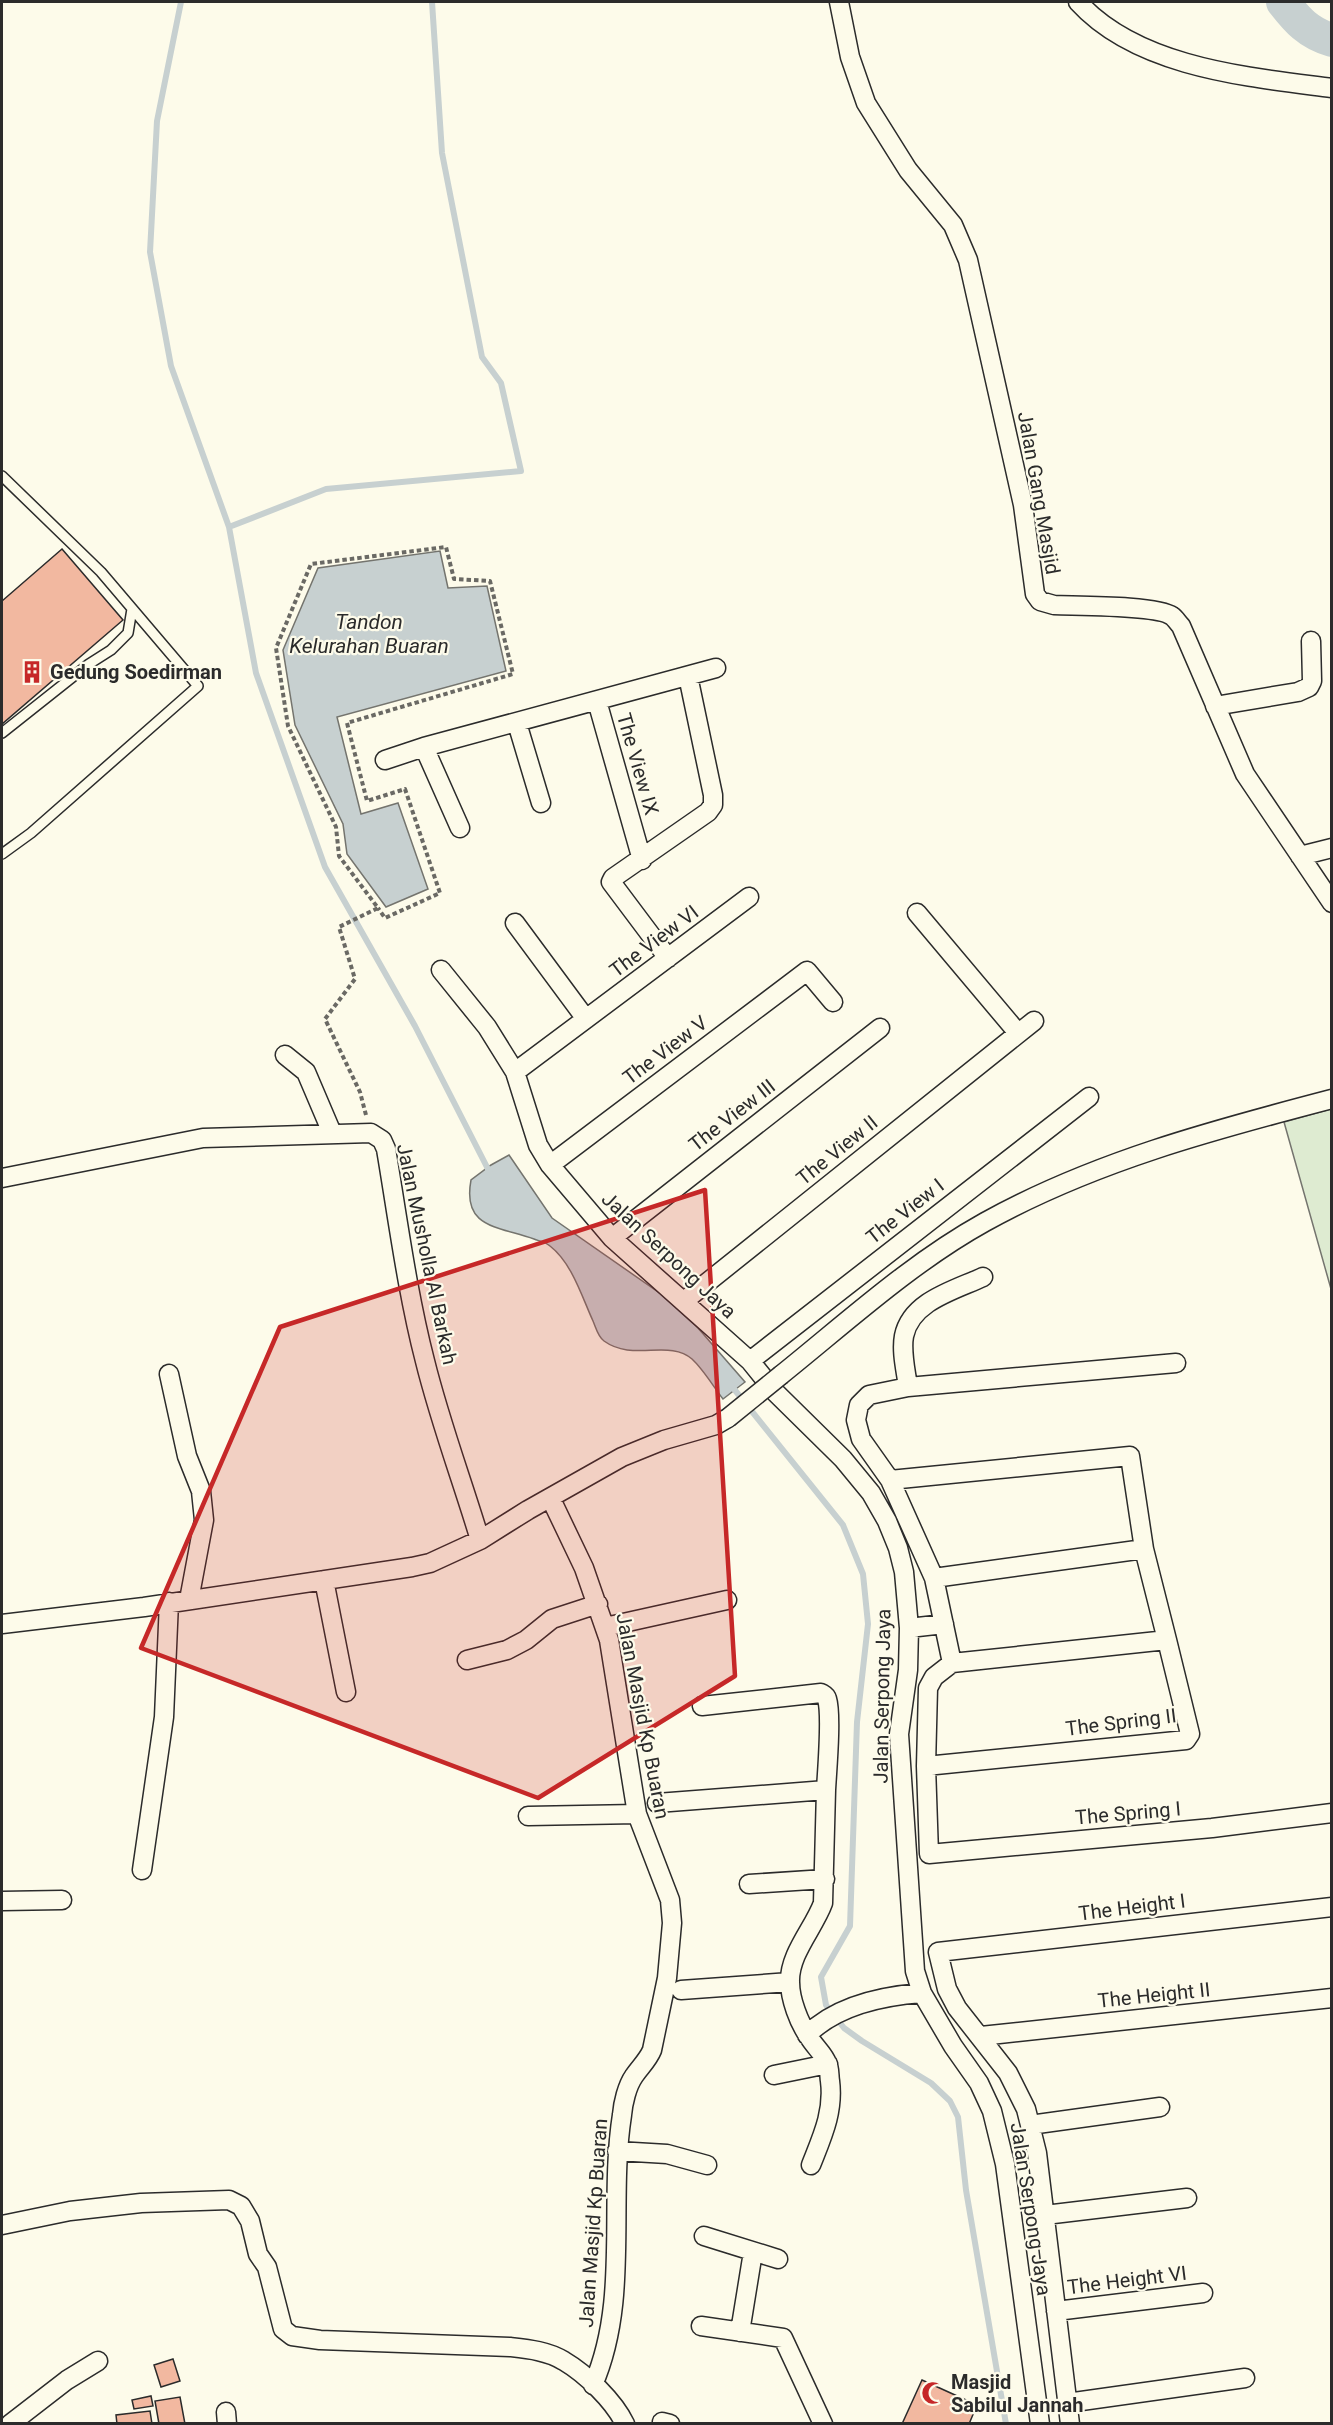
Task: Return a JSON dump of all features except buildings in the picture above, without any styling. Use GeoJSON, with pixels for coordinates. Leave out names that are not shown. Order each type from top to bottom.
{"type":"FeatureCollection","features":[{"type":"Feature","properties":{"kind":"street","name":"Jalan Gang Masjid"},"geometry":{"type":"LineString","coordinates":[[839,2],[850,57],[866,103],[908,170],[953,225],[968,260],[1023,505],[1035,594],[1040,601],[1054,605],[1149,610],[1171,615],[1181,626],[1245,774],[1332,903]]}},
{"type":"Feature","properties":{"kind":"street"},"geometry":{"type":"LineString","coordinates":[[1078,2],[1111,30],[1163,56],[1231,75],[1332,88]]}},
{"type":"Feature","properties":{"kind":"street"},"geometry":{"type":"LineString","coordinates":[[1215,706],[1305,690],[1312,681],[1311,641]]}},
{"type":"Feature","properties":{"kind":"street","name":"The View IX"},"geometry":{"type":"LineString","coordinates":[[642,860],[597,701],[717,668]]}},
{"type":"Feature","properties":{"kind":"street","name":"The View IX"},"geometry":{"type":"LineString","coordinates":[[668,958],[612,885],[613,878],[708,812],[713,805],[713,795],[688,676]]}},
{"type":"Feature","properties":{"kind":"street"},"geometry":{"type":"LineString","coordinates":[[385,760],[424,747],[597,701]]}},
{"type":"Feature","properties":{"kind":"street"},"geometry":{"type":"LineString","coordinates":[[517,723],[541,803]]}},
{"type":"Feature","properties":{"kind":"street"},"geometry":{"type":"LineString","coordinates":[[424,747],[460,828]]}},
{"type":"Feature","properties":{"kind":"street"},"geometry":{"type":"LineString","coordinates":[[1300,856],[1332,848]]}},
{"type":"Feature","properties":{"kind":"street","name":"The View VI"},"geometry":{"type":"LineString","coordinates":[[515,1071],[748,897]]}},
{"type":"Feature","properties":{"kind":"street"},"geometry":{"type":"LineString","coordinates":[[917,913],[1018,1033]]}},
{"type":"Feature","properties":{"kind":"street"},"geometry":{"type":"LineString","coordinates":[[515,923],[586,1019]]}},
{"type":"Feature","properties":{"kind":"street","name":"Jalan Serpong Jaya"},"geometry":{"type":"LineString","coordinates":[[441,970],[487,1027],[515,1071],[538,1144],[550,1165],[612,1238],[750,1361],[776,1393],[843,1459],[871,1493],[887,1521],[898,1548],[904,1572],[909,1628],[908,1670],[899,1734],[914,1961],[922,1993],[953,2046],[979,2083],[992,2111],[1007,2176],[1040,2424]]}},
{"type":"Feature","properties":{"kind":"street","name":"The View V"},"geometry":{"type":"LineString","coordinates":[[550,1165],[807,971],[833,1002]]}},
{"type":"Feature","properties":{"kind":"street","name":"The View II"},"geometry":{"type":"LineString","coordinates":[[684,1301],[1034,1021]]}},
{"type":"Feature","properties":{"kind":"street","name":"The View III"},"geometry":{"type":"LineString","coordinates":[[612,1238],[880,1028]]}},
{"type":"Feature","properties":{"kind":"street"},"geometry":{"type":"LineString","coordinates":[[285,1054],[306,1071],[332,1133]]}},
{"type":"Feature","properties":{"kind":"street","name":"The View I"},"geometry":{"type":"LineString","coordinates":[[750,1361],[1089,1097]]}},
{"type":"Feature","properties":{"kind":"street"},"geometry":{"type":"LineString","coordinates":[[2,1624],[189,1600],[422,1565],[480,1540],[622,1457],[664,1440],[720,1424],[918,1266],[984,1223],[1026,1200],[1139,1154],[1195,1135],[1332,1099]]}},
{"type":"Feature","properties":{"kind":"street","name":"Jalan Musholla Al Barkah"},"geometry":{"type":"LineString","coordinates":[[2,1178],[203,1138],[371,1133],[382,1140],[386,1149],[411,1297],[425,1361],[480,1540]]}},
{"type":"Feature","properties":{"kind":"street"},"geometry":{"type":"LineString","coordinates":[[908,1387],[903,1350],[904,1335],[909,1324],[928,1302],[983,1277]]}},
{"type":"Feature","properties":{"kind":"street"},"geometry":{"type":"LineString","coordinates":[[952,1663],[934,1578],[890,1480],[861,1439],[856,1420],[859,1405],[869,1395],[908,1387],[1176,1363]]}},
{"type":"Feature","properties":{"kind":"street"},"geometry":{"type":"LineString","coordinates":[[169,1374],[187,1456],[201,1491],[204,1520],[189,1600]]}},
{"type":"Feature","properties":{"kind":"street"},"geometry":{"type":"LineString","coordinates":[[890,1480],[1130,1456],[1144,1549],[1167,1640],[952,1663],[934,1677],[928,1688],[926,1766]]}},
{"type":"Feature","properties":{"kind":"street","name":"Jalan Masjid Kp Buaran"},"geometry":{"type":"LineString","coordinates":[[550,1499],[584,1568],[609,1640],[637,1814],[670,1900],[672,1923],[665,1986],[652,2050],[630,2083],[622,2112],[618,2151],[614,2304],[604,2359],[593,2385]]}},
{"type":"Feature","properties":{"kind":"street"},"geometry":{"type":"LineString","coordinates":[[934,1578],[1144,1549]]}},
{"type":"Feature","properties":{"kind":"street"},"geometry":{"type":"LineString","coordinates":[[324,1580],[346,1692]]}},
{"type":"Feature","properties":{"kind":"street"},"geometry":{"type":"LineString","coordinates":[[605,1627],[727,1600]]}},
{"type":"Feature","properties":{"kind":"street"},"geometry":{"type":"LineString","coordinates":[[142,1870],[164,1717],[169,1602]]}},
{"type":"Feature","properties":{"kind":"street"},"geometry":{"type":"LineString","coordinates":[[467,1660],[507,1650],[526,1640],[552,1619],[598,1604]]}},
{"type":"Feature","properties":{"kind":"street"},"geometry":{"type":"LineString","coordinates":[[909,1628],[944,1624]]}},
{"type":"Feature","properties":{"kind":"street","name":"The Spring II"},"geometry":{"type":"LineString","coordinates":[[926,1766],[1186,1740],[1190,1734],[1167,1640]]}},
{"type":"Feature","properties":{"kind":"street"},"geometry":{"type":"LineString","coordinates":[[702,1706],[821,1693],[827,1698],[824,1902],[794,1959],[790,1982],[797,2014],[812,2030],[828,2064],[831,2106],[827,2124],[811,2165]]}},
{"type":"Feature","properties":{"kind":"street","name":"The Spring I"},"geometry":{"type":"LineString","coordinates":[[926,1766],[929,1854],[1212,1828],[1332,1813]]}},
{"type":"Feature","properties":{"kind":"street"},"geometry":{"type":"LineString","coordinates":[[657,1803],[826,1790]]}},
{"type":"Feature","properties":{"kind":"street"},"geometry":{"type":"LineString","coordinates":[[528,1816],[637,1814]]}},
{"type":"Feature","properties":{"kind":"street"},"geometry":{"type":"LineString","coordinates":[[749,1884],[825,1879]]}},
{"type":"Feature","properties":{"kind":"street"},"geometry":{"type":"LineString","coordinates":[[2,1901],[62,1900]]}},
{"type":"Feature","properties":{"kind":"street","name":"The Height I"},"geometry":{"type":"LineString","coordinates":[[981,2036],[957,2008],[947,1989],[938,1952],[1332,1907]]}},
{"type":"Feature","properties":{"kind":"street"},"geometry":{"type":"LineString","coordinates":[[681,1990],[790,1982]]}},
{"type":"Feature","properties":{"kind":"street"},"geometry":{"type":"LineString","coordinates":[[812,2030],[854,2006],[900,1995],[922,1993]]}},
{"type":"Feature","properties":{"kind":"street","name":"The Height II"},"geometry":{"type":"LineString","coordinates":[[981,2036],[1332,1998]]}},
{"type":"Feature","properties":{"kind":"street"},"geometry":{"type":"LineString","coordinates":[[981,2036],[1008,2073],[1026,2109],[1030,2125],[1040,2173],[1070,2424]]}},
{"type":"Feature","properties":{"kind":"street"},"geometry":{"type":"LineString","coordinates":[[774,2075],[828,2064]]}},
{"type":"Feature","properties":{"kind":"street"},"geometry":{"type":"LineString","coordinates":[[1030,2125],[1160,2108]]}},
{"type":"Feature","properties":{"kind":"street"},"geometry":{"type":"LineString","coordinates":[[618,2151],[668,2154],[707,2165]]}},
{"type":"Feature","properties":{"kind":"street"},"geometry":{"type":"LineString","coordinates":[[1007,2176],[1040,2173]]}},
{"type":"Feature","properties":{"kind":"street"},"geometry":{"type":"LineString","coordinates":[[1045,2215],[1187,2198]]}},
{"type":"Feature","properties":{"kind":"street"},"geometry":{"type":"LineString","coordinates":[[2,2225],[70,2211],[141,2203],[229,2200],[241,2206],[250,2221],[258,2254],[267,2267],[283,2329],[292,2336],[320,2340],[510,2347],[540,2351],[564,2361],[609,2398],[625,2424]]}},
{"type":"Feature","properties":{"kind":"street"},"geometry":{"type":"LineString","coordinates":[[704,2236],[778,2259]]}},
{"type":"Feature","properties":{"kind":"street"},"geometry":{"type":"LineString","coordinates":[[740,2332],[753,2252]]}},
{"type":"Feature","properties":{"kind":"street","name":"The Height VI"},"geometry":{"type":"LineString","coordinates":[[1056,2311],[1203,2293]]}},
{"type":"Feature","properties":{"kind":"street"},"geometry":{"type":"LineString","coordinates":[[701,2326],[783,2338],[823,2424]]}},
{"type":"Feature","properties":{"kind":"street"},"geometry":{"type":"LineString","coordinates":[[10,2424],[52,2391],[98,2361]]}},
{"type":"Feature","properties":{"kind":"street"},"geometry":{"type":"LineString","coordinates":[[1067,2403],[1245,2378]]}},
{"type":"Feature","properties":{"kind":"lane"},"geometry":{"type":"LineString","coordinates":[[2,476],[101,572],[197,682],[196,689],[32,833],[2,854]]}},
{"type":"Feature","properties":{"kind":"lane"},"geometry":{"type":"LineString","coordinates":[[2,733],[88,664],[111,650],[128,633],[132,609]]}},
{"type":"Feature","properties":{"kind":"path"},"geometry":{"type":"LineString","coordinates":[[446,547],[454,579],[490,581],[513,674],[347,723],[367,801],[405,789],[440,892],[385,918],[378,908],[339,856],[336,826],[288,726],[276,648],[311,564],[446,547]]}},
{"type":"Feature","properties":{"kind":"path"},"geometry":{"type":"LineString","coordinates":[[371,1133],[360,1092],[325,1019],[355,979],[339,927],[378,908]]}},
{"type":"Feature","properties":{"kind":"highlighted area"},"geometry":{"type":"Polygon","coordinates":[[[705,1190],[735,1676],[538,1798],[141,1648],[280,1327],[705,1190]]]}},
{"type":"Feature","properties":{"kind":"green space"},"geometry":{"type":"Polygon","coordinates":[[[1332,1109],[1331,1289],[1284,1122],[1332,1109]]]}},
{"type":"Feature","properties":{"kind":"water","name":"Tandon Kelurahan Buaran"},"geometry":{"type":"Polygon","coordinates":[[[440,551],[448,588],[487,586],[506,671],[337,717],[361,814],[398,803],[428,889],[386,907],[347,854],[343,824],[295,725],[283,650],[318,568],[440,551]]]}},
{"type":"Feature","properties":{"kind":"water"},"geometry":{"type":"Polygon","coordinates":[[[509,1155],[552,1218],[661,1294],[698,1328],[745,1382],[723,1399],[696,1363],[683,1353],[662,1350],[627,1350],[615,1347],[602,1339],[576,1281],[558,1253],[544,1243],[485,1223],[472,1208],[471,1180],[509,1155]]]}},
{"type":"Feature","properties":{"kind":"waterway"},"geometry":{"type":"LineString","coordinates":[[181,2],[157,121],[150,252],[171,366],[229,527],[256,673],[325,867],[415,1026],[491,1175]]}},
{"type":"Feature","properties":{"kind":"waterway"},"geometry":{"type":"LineString","coordinates":[[229,527],[326,489],[521,471],[501,383],[482,357],[442,153],[432,2]]}},
{"type":"Feature","properties":{"kind":"waterway"},"geometry":{"type":"LineString","coordinates":[[1283,2],[1304,25],[1316,34],[1332,40]]}},
{"type":"Feature","properties":{"kind":"waterway"},"geometry":{"type":"LineString","coordinates":[[730,1384],[843,1525],[863,1574],[868,1624],[857,1722],[850,1926],[821,1977],[826,2005],[844,2028],[931,2083],[950,2101],[958,2117],[966,2190],[1006,2424]]}},
{"type":"Feature","properties":{"kind":"place","name":"Gedung Soedirman"},"geometry":{"type":"Point","coordinates":[32,672]}},
{"type":"Feature","properties":{"kind":"place","name":"Masjid Sabilul Jannah"},"geometry":{"type":"Point","coordinates":[933,2393]}}]}
